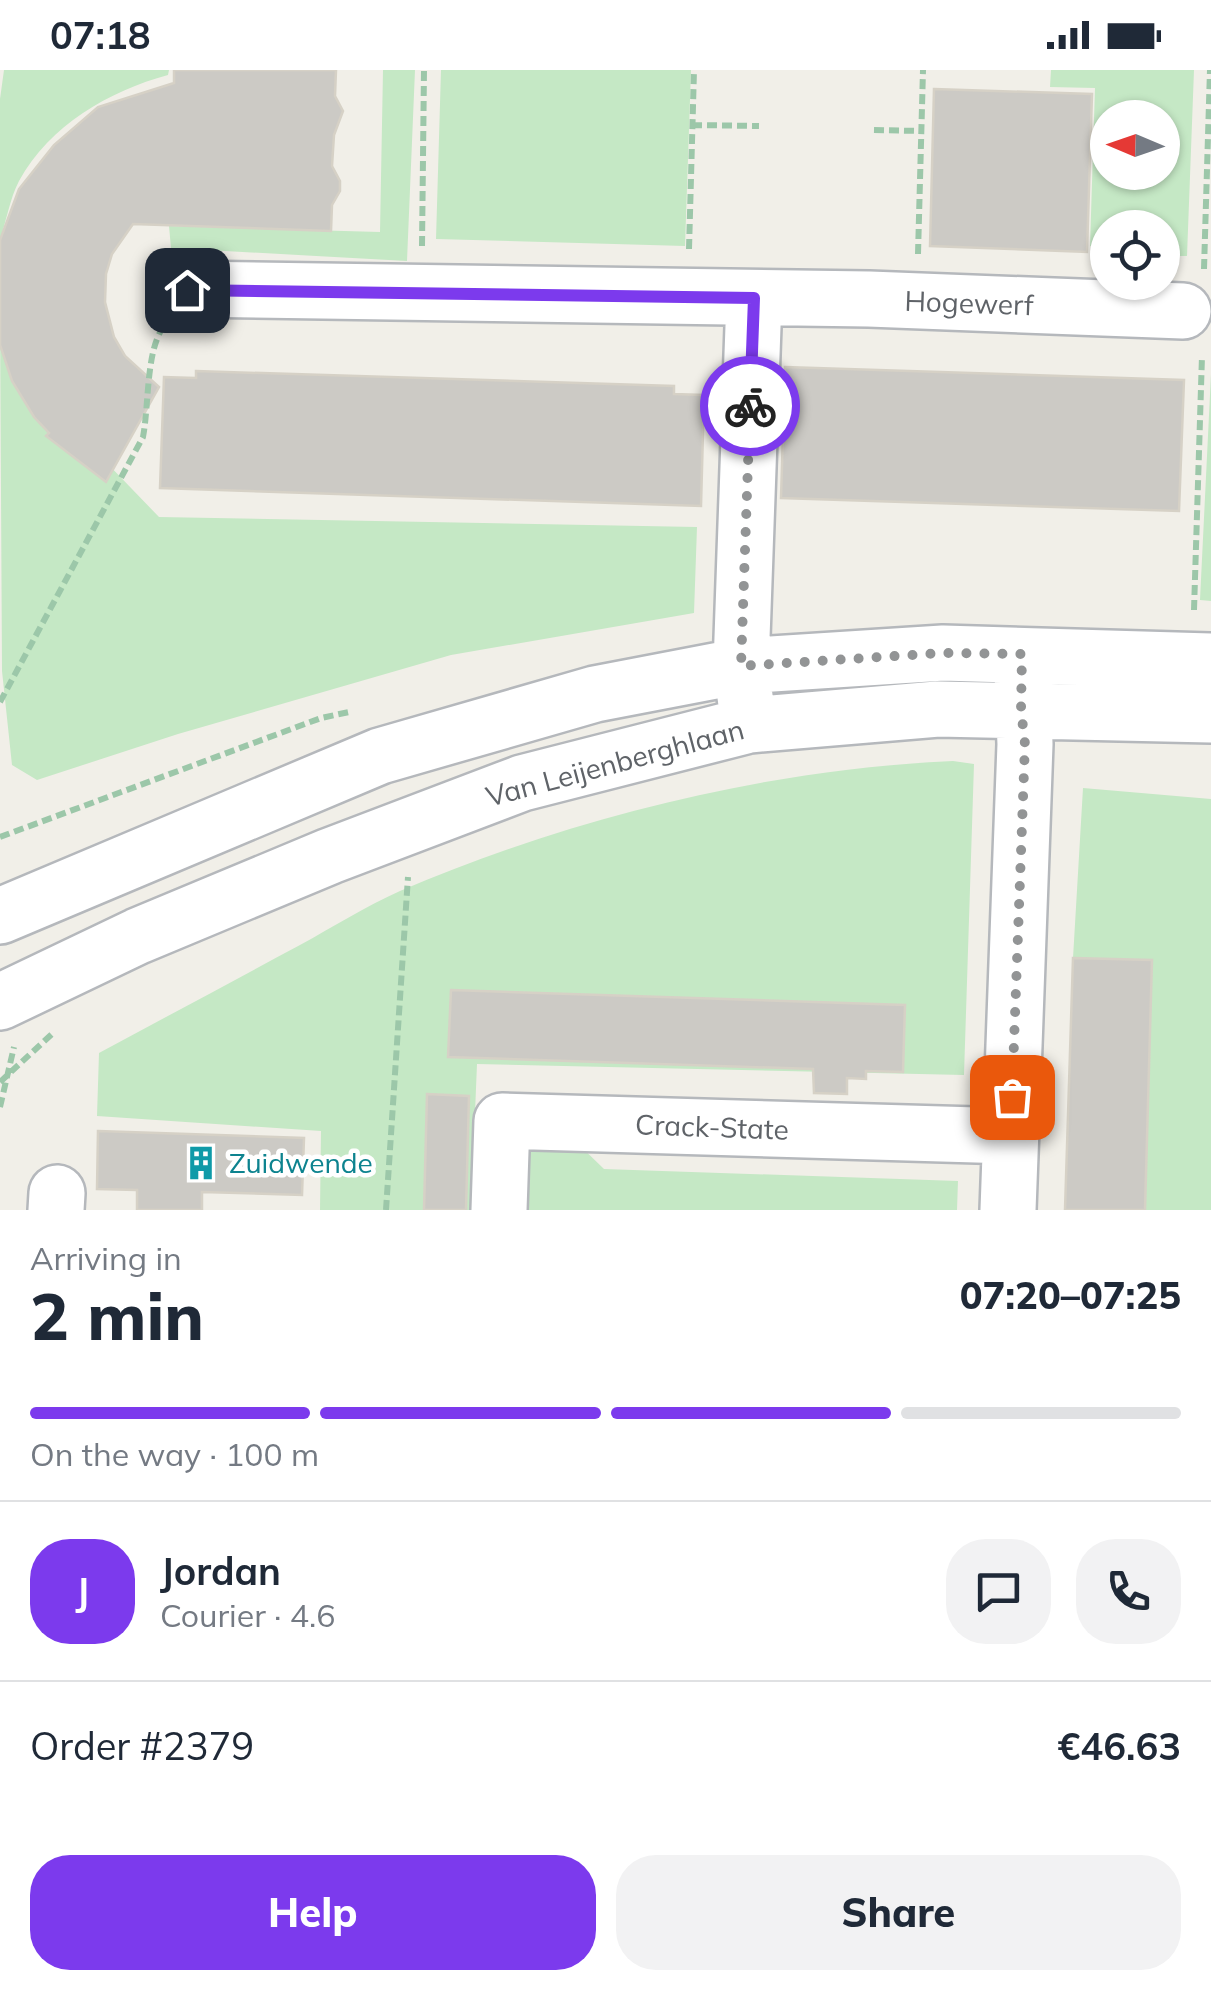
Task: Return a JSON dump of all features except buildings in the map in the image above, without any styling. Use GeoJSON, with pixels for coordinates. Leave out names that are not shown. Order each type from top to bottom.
{"type":"FeatureCollection","features":[{"type":"Feature","properties":{"kind":"street","name":"Hogewerf"},"geometry":{"type":"LineString","coordinates":[[187,290],[917,300],[1184,311]]}},
{"type":"Feature","properties":{"kind":"street"},"geometry":{"type":"LineString","coordinates":[[749,726],[741,666],[754,298]]}},
{"type":"Feature","properties":{"kind":"street"},"geometry":{"type":"LineString","coordinates":[[0,916],[380,756],[595,694],[741,666],[943,653],[1211,660]]}},
{"type":"Feature","properties":{"kind":"street"},"geometry":{"type":"LineString","coordinates":[[1008,1210],[1025,744],[1022,654]]}},
{"type":"Feature","properties":{"kind":"street","name":"Van Leijenberghlaan"},"geometry":{"type":"LineString","coordinates":[[0,1002],[138,936],[522,782],[749,726],[938,709],[1211,714]]}},
{"type":"Feature","properties":{"kind":"street","name":"Crack-State"},"geometry":{"type":"LineString","coordinates":[[499,1210],[502,1121],[1011,1136]]}},
{"type":"Feature","properties":{"kind":"path"},"geometry":{"type":"LineString","coordinates":[[421,292],[424,70]]}},
{"type":"Feature","properties":{"kind":"path"},"geometry":{"type":"LineString","coordinates":[[687,296],[694,70]]}},
{"type":"Feature","properties":{"kind":"path"},"geometry":{"type":"LineString","coordinates":[[917,300],[922,70]]}},
{"type":"Feature","properties":{"kind":"path"},"geometry":{"type":"LineString","coordinates":[[692,125],[759,126]]}},
{"type":"Feature","properties":{"kind":"path"},"geometry":{"type":"LineString","coordinates":[[874,130],[921,131]]}},
{"type":"Feature","properties":{"kind":"path"},"geometry":{"type":"LineString","coordinates":[[0,702],[143,437],[154,341],[187,290]]}},
{"type":"Feature","properties":{"kind":"path"},"geometry":{"type":"LineString","coordinates":[[386,1210],[409,862]]}},
{"type":"Feature","properties":{"kind":"path"},"geometry":{"type":"LineString","coordinates":[[0,1082],[59,1027]]}},
{"type":"Feature","properties":{"kind":"path"},"geometry":{"type":"LineString","coordinates":[[0,1107],[8,1077]]}},
{"type":"Feature","properties":{"kind":"green space"},"geometry":{"type":"Polygon","coordinates":[[[4,70],[169,70],[168,75],[103,101],[47,143],[19,181],[0,240],[0,99],[4,70]]]}},
{"type":"Feature","properties":{"kind":"green space"},"geometry":{"type":"Polygon","coordinates":[[[383,70],[415,70],[407,261],[171,248],[169,226],[380,232],[383,70]]]}},
{"type":"Feature","properties":{"kind":"green space"},"geometry":{"type":"Polygon","coordinates":[[[441,70],[691,70],[685,246],[436,239],[441,70]]]}},
{"type":"Feature","properties":{"kind":"green space"},"geometry":{"type":"Polygon","coordinates":[[[1051,70],[1194,70],[1187,256],[1180,256],[1180,210],[1091,210],[1092,190],[1180,190],[1180,100],[1095,100],[1095,88],[1050,87],[1051,70]]]}},
{"type":"Feature","properties":{"kind":"green space"},"geometry":{"type":"Polygon","coordinates":[[[0,310],[104,460],[159,517],[697,527],[694,613],[451,655],[178,734],[37,780],[12,765],[2,671],[0,310]]]}},
{"type":"Feature","properties":{"kind":"green space"},"geometry":{"type":"Polygon","coordinates":[[[1211,374],[1211,601],[1200,600],[1211,374]]]}},
{"type":"Feature","properties":{"kind":"green space"},"geometry":{"type":"Polygon","coordinates":[[[953,761],[974,764],[964,1075],[477,1064],[471,1210],[320,1210],[321,1131],[97,1116],[99,1053],[400,891],[532,841],[671,802],[812,774],[953,761]]]}},
{"type":"Feature","properties":{"kind":"green space"},"geometry":{"type":"Polygon","coordinates":[[[1083,788],[1211,799],[1211,1210],[1090,1210],[1073,958],[1083,788]]]}},
{"type":"Feature","properties":{"kind":"green space"},"geometry":{"type":"Polygon","coordinates":[[[571,1137],[604,1169],[958,1181],[957,1210],[523,1210],[529,1148],[571,1137]]]}},
{"type":"Feature","properties":{"kind":"way so far"},"geometry":{"type":"LineString","coordinates":[[750,406],[741,666],[943,653],[1022,654],[1025,744],[1012,1097]]}},
{"type":"Feature","properties":{"kind":"place","name":"Zuidwende"},"geometry":{"type":"Point","coordinates":[201,1163]}},
{"type":"Feature","properties":{"kind":"route"},"geometry":{"type":"LineString","coordinates":[[187,290],[754,298],[750,406]]}}]}
